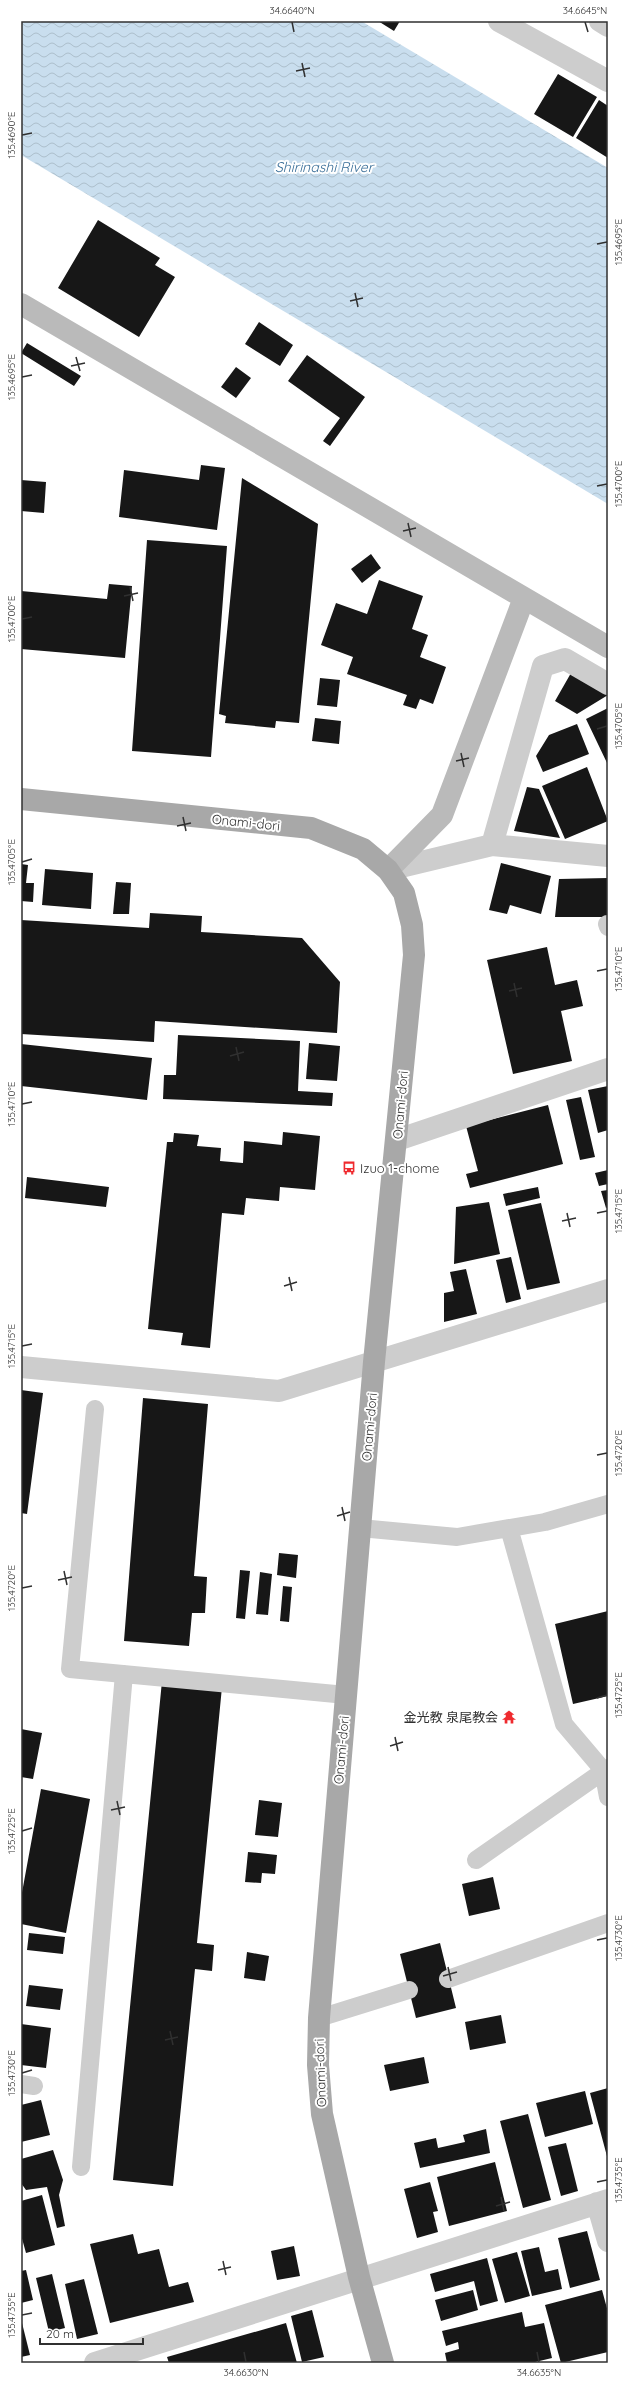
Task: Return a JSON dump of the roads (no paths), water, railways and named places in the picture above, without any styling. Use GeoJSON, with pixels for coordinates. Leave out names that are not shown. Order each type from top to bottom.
{"type":"FeatureCollection","features":[{"type":"Feature","properties":{"kind":"main road","name":"Onami-dori"},"geometry":{"type":"LineString","coordinates":[[21,799],[311,828],[363,849],[388,870],[404,893],[412,925],[414,955],[374,1362],[319,2018],[318,2065],[322,2114],[359,2277],[383,2363]]}},
{"type":"Feature","properties":{"kind":"street"},"geometry":{"type":"LineString","coordinates":[[499,21],[608,80]]}},
{"type":"Feature","properties":{"kind":"street"},"geometry":{"type":"LineString","coordinates":[[600,21],[608,26]]}},
{"type":"Feature","properties":{"kind":"street"},"geometry":{"type":"LineString","coordinates":[[21,304],[608,647]]}},
{"type":"Feature","properties":{"kind":"street"},"geometry":{"type":"LineString","coordinates":[[388,870],[442,815],[524,598]]}},
{"type":"Feature","properties":{"kind":"street"},"geometry":{"type":"LineString","coordinates":[[492,845],[543,666],[565,659],[608,684]]}},
{"type":"Feature","properties":{"kind":"street"},"geometry":{"type":"LineString","coordinates":[[388,870],[492,845],[608,856]]}},
{"type":"Feature","properties":{"kind":"street"},"geometry":{"type":"LineString","coordinates":[[397,1140],[608,1069]]}},
{"type":"Feature","properties":{"kind":"street"},"geometry":{"type":"LineString","coordinates":[[21,1367],[279,1391],[608,1290]]}},
{"type":"Feature","properties":{"kind":"street"},"geometry":{"type":"LineString","coordinates":[[95,2363],[359,2277],[602,2201],[608,2241]]}},
{"type":"Feature","properties":{"kind":"lane"},"geometry":{"type":"LineString","coordinates":[[95,1409],[70,1669],[346,1695]]}},
{"type":"Feature","properties":{"kind":"lane"},"geometry":{"type":"LineString","coordinates":[[360,1528],[457,1537],[545,1522],[608,1504]]}},
{"type":"Feature","properties":{"kind":"lane"},"geometry":{"type":"LineString","coordinates":[[509,1528],[564,1724],[606,1769],[608,1797]]}},
{"type":"Feature","properties":{"kind":"lane"},"geometry":{"type":"LineString","coordinates":[[81,2167],[124,1674]]}},
{"type":"Feature","properties":{"kind":"lane"},"geometry":{"type":"LineString","coordinates":[[476,1860],[606,1769]]}},
{"type":"Feature","properties":{"kind":"lane"},"geometry":{"type":"LineString","coordinates":[[448,1979],[608,1923]]}},
{"type":"Feature","properties":{"kind":"lane"},"geometry":{"type":"LineString","coordinates":[[319,2018],[409,1990]]}},
{"type":"Feature","properties":{"kind":"water","name":"Shirinashi River"},"geometry":{"type":"Polygon","coordinates":[[[21,21],[361,21],[608,168],[608,504],[21,155],[21,21]]]}},
{"type":"Feature","properties":{"kind":"place","name":"Izuo 1-chome"},"geometry":{"type":"Point","coordinates":[349,1168]}},
{"type":"Feature","properties":{"kind":"place","name":"金光教 泉尾教会"},"geometry":{"type":"Point","coordinates":[509,1717]}}]}
